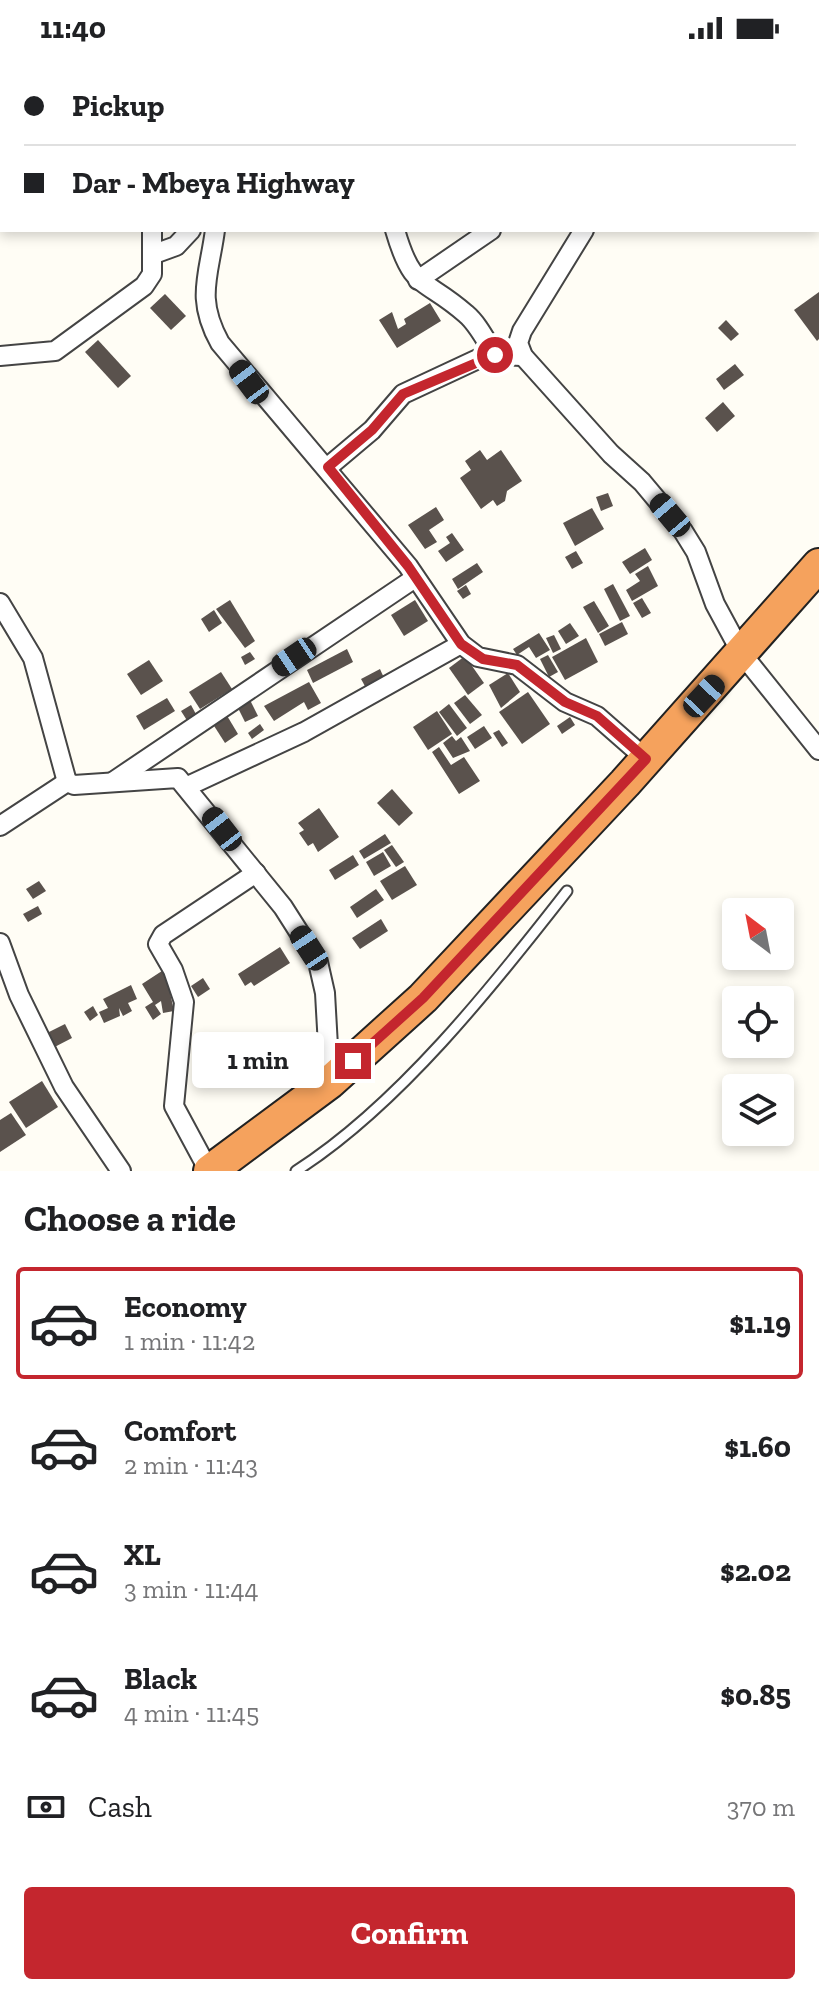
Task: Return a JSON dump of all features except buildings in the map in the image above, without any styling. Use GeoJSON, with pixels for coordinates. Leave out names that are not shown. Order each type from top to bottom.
{"type":"FeatureCollection","features":[{"type":"Feature","properties":{"kind":"highway"},"geometry":{"type":"LineString","coordinates":[[210,1171],[330,1082],[423,998],[646,759],[819,565]]}},
{"type":"Feature","properties":{"kind":"street"},"geometry":{"type":"LineString","coordinates":[[0,356],[49,353],[144,286],[152,274],[152,232]]}},
{"type":"Feature","properties":{"kind":"street"},"geometry":{"type":"LineString","coordinates":[[154,254],[176,246],[189,232]]}},
{"type":"Feature","properties":{"kind":"street"},"geometry":{"type":"LineString","coordinates":[[215,232],[204,279],[204,299],[210,325],[249,382],[328,467],[415,578],[461,644],[483,659],[517,665],[565,702],[597,716],[646,759]]}},
{"type":"Feature","properties":{"kind":"street"},"geometry":{"type":"LineString","coordinates":[[396,232],[405,264],[418,280],[465,312],[495,355]]}},
{"type":"Feature","properties":{"kind":"street"},"geometry":{"type":"LineString","coordinates":[[418,280],[488,232]]}},
{"type":"Feature","properties":{"kind":"street"},"geometry":{"type":"LineString","coordinates":[[583,232],[522,331],[518,343],[523,356],[611,454],[642,482],[683,531],[696,552],[715,604],[742,654],[819,750]]}},
{"type":"Feature","properties":{"kind":"street"},"geometry":{"type":"LineString","coordinates":[[328,467],[372,430],[403,394],[495,355],[523,356]]}},
{"type":"Feature","properties":{"kind":"street"},"geometry":{"type":"LineString","coordinates":[[112,782],[415,578]]}},
{"type":"Feature","properties":{"kind":"street"},"geometry":{"type":"LineString","coordinates":[[0,603],[6,623],[37,670],[67,782]]}},
{"type":"Feature","properties":{"kind":"street"},"geometry":{"type":"LineString","coordinates":[[188,786],[304,732],[461,644]]}},
{"type":"Feature","properties":{"kind":"street"},"geometry":{"type":"LineString","coordinates":[[67,782],[74,785],[170,777],[188,786],[283,907],[323,972],[330,1082]]}},
{"type":"Feature","properties":{"kind":"street"},"geometry":{"type":"LineString","coordinates":[[0,826],[67,782]]}},
{"type":"Feature","properties":{"kind":"street"},"geometry":{"type":"LineString","coordinates":[[210,1171],[174,1106],[184,1002],[173,970],[158,944],[163,935],[256,873]]}},
{"type":"Feature","properties":{"kind":"street"},"geometry":{"type":"LineString","coordinates":[[0,943],[8,990],[64,1087],[121,1171]]}},
{"type":"Feature","properties":{"kind":"lane"},"geometry":{"type":"LineString","coordinates":[[296,1171],[329,1150],[378,1108],[506,969],[567,891]]}},
{"type":"Feature","properties":{"kind":"route"},"geometry":{"type":"LineString","coordinates":[[353,1061],[423,998],[646,759],[597,716],[565,702],[514,663],[483,659],[461,644],[408,566],[328,467],[372,430],[403,394],[478,359],[495,355]]}}]}
